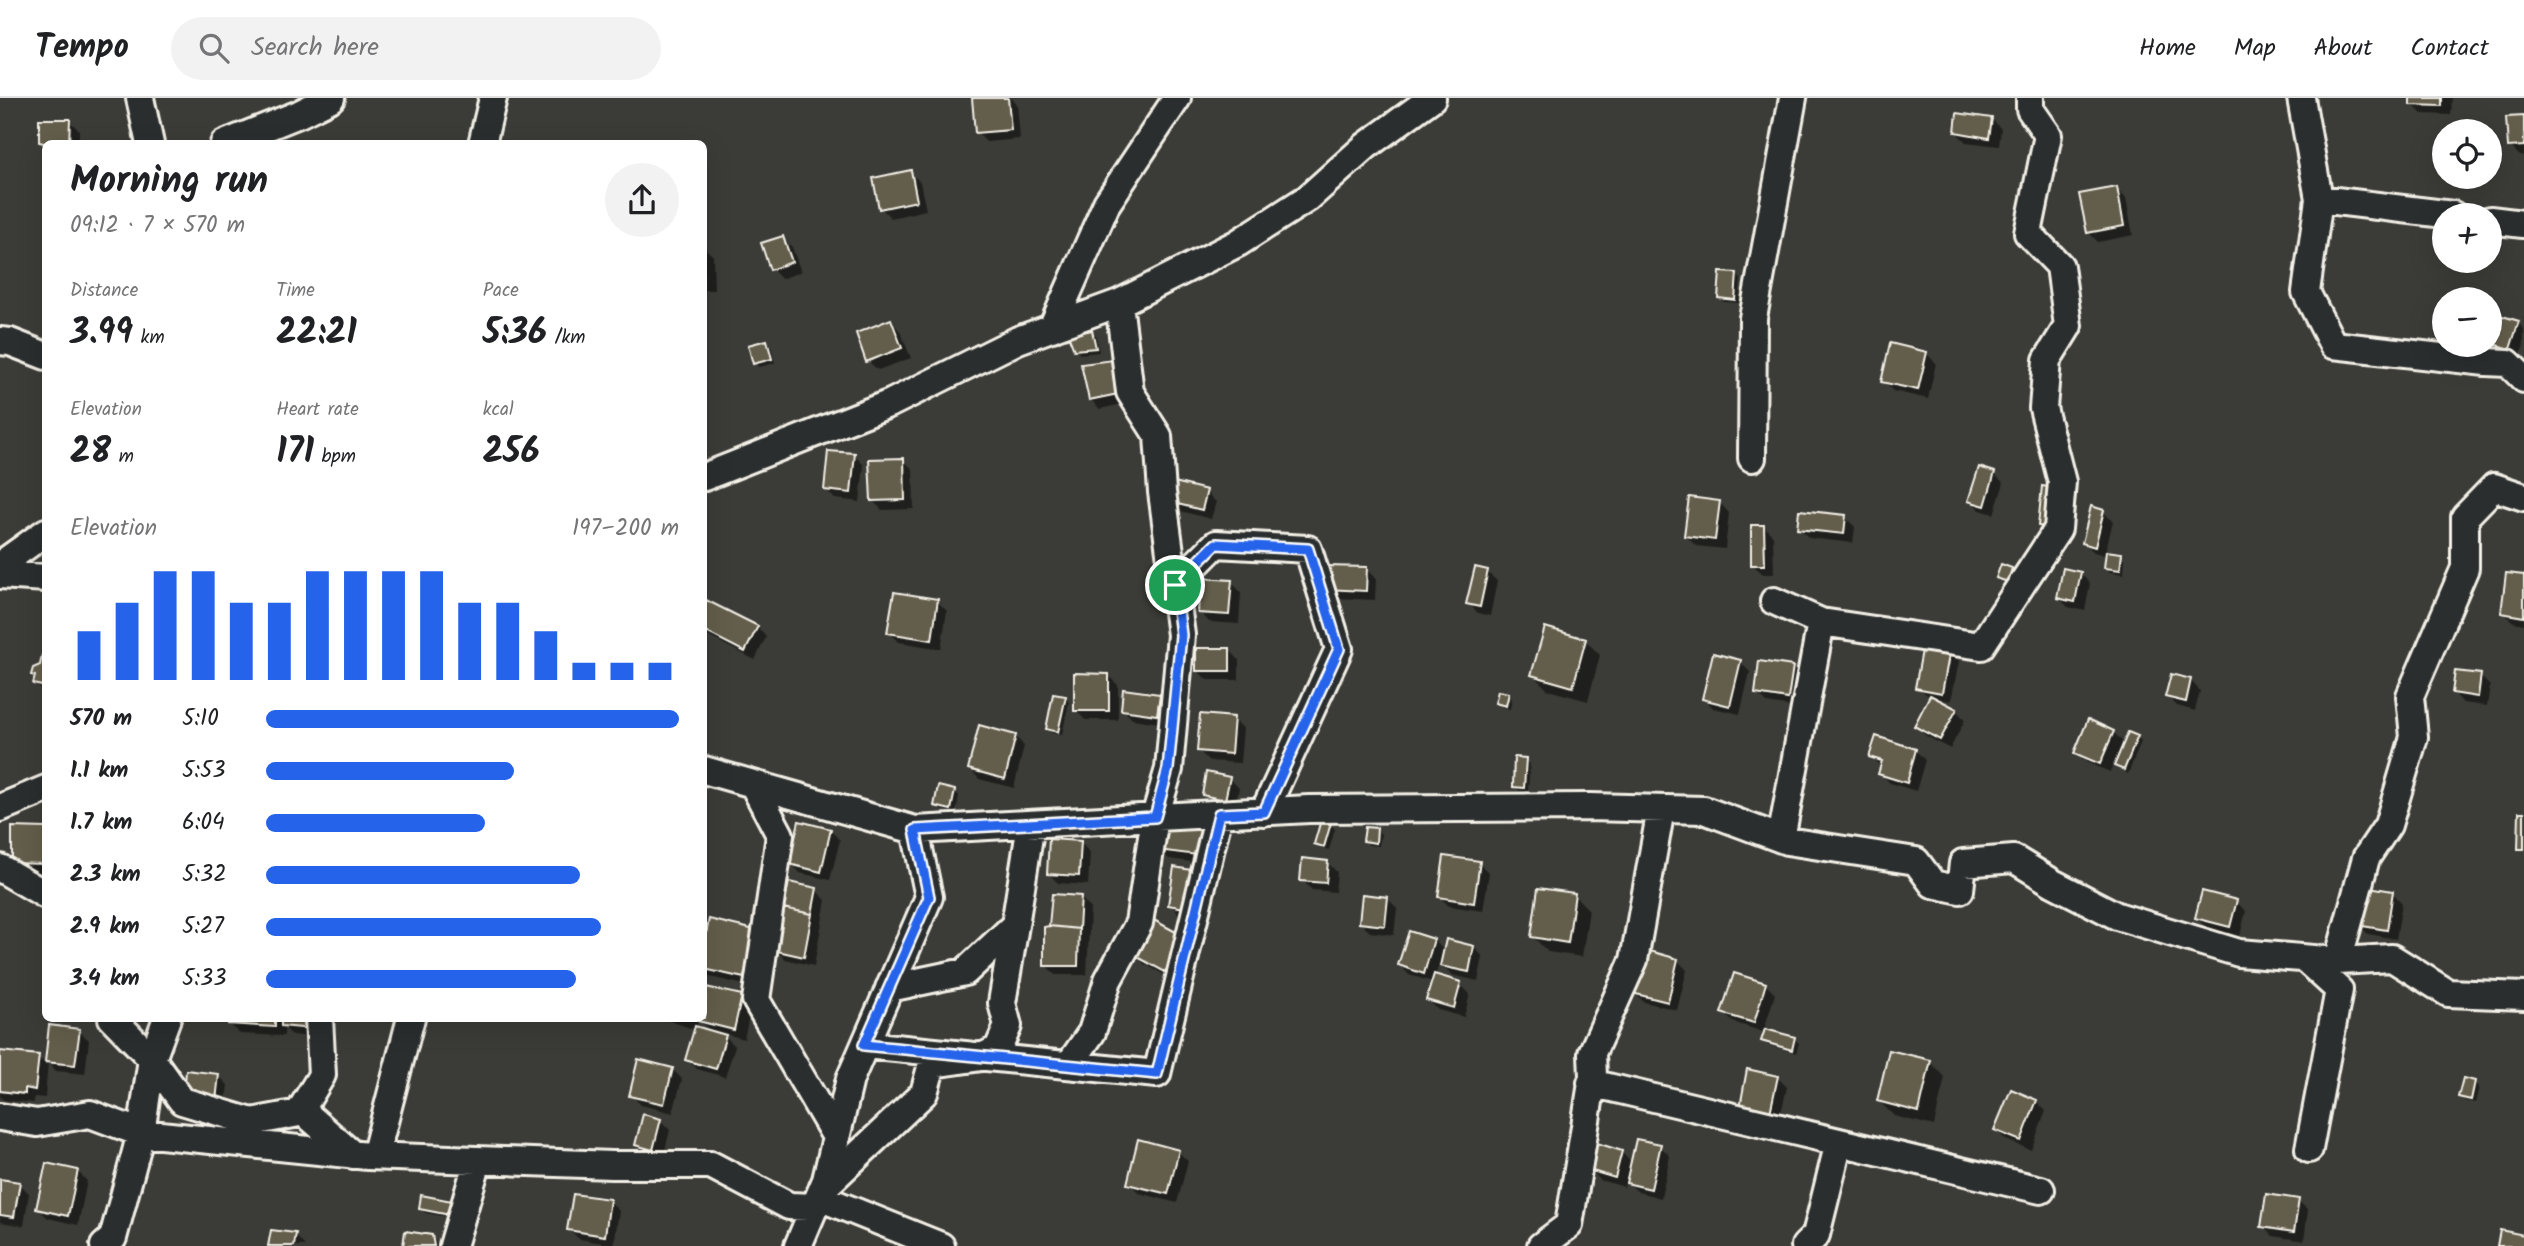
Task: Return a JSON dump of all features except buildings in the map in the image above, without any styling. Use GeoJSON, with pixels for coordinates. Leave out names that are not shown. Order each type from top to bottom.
{"type":"FeatureCollection","features":[{"type":"Feature","properties":{"kind":"street"},"geometry":{"type":"LineString","coordinates":[[141,98],[149,140]]}},
{"type":"Feature","properties":{"kind":"street"},"geometry":{"type":"LineString","coordinates":[[234,140],[331,98]]}},
{"type":"Feature","properties":{"kind":"street"},"geometry":{"type":"LineString","coordinates":[[482,140],[494,98]]}},
{"type":"Feature","properties":{"kind":"street"},"geometry":{"type":"LineString","coordinates":[[1052,328],[1107,203],[1177,98]]}},
{"type":"Feature","properties":{"kind":"street"},"geometry":{"type":"LineString","coordinates":[[707,476],[891,403],[1018,340],[1119,303],[1238,243],[1308,198],[1366,146],[1432,98]]}},
{"type":"Feature","properties":{"kind":"street"},"geometry":{"type":"LineString","coordinates":[[1752,458],[1753,318],[1793,98]]}},
{"type":"Feature","properties":{"kind":"street"},"geometry":{"type":"LineString","coordinates":[[1774,601],[1821,622],[1981,646],[2058,529],[2062,482],[2043,408],[2047,360],[2068,326],[2060,266],[2028,233],[2048,135],[2030,109],[2031,98]]}},
{"type":"Feature","properties":{"kind":"street"},"geometry":{"type":"LineString","coordinates":[[2301,98],[2319,199],[2306,292],[2333,345],[2508,363],[2524,379]]}},
{"type":"Feature","properties":{"kind":"street"},"geometry":{"type":"LineString","coordinates":[[2319,199],[2432,212]]}},
{"type":"Feature","properties":{"kind":"street"},"geometry":{"type":"LineString","coordinates":[[2502,221],[2523,224]]}},
{"type":"Feature","properties":{"kind":"street"},"geometry":{"type":"LineString","coordinates":[[1069,1065],[1092,1032],[1108,980],[1139,923],[1155,817],[1168,769],[1181,635],[1162,492],[1158,436],[1130,392],[1119,303]]}},
{"type":"Feature","properties":{"kind":"street"},"geometry":{"type":"LineString","coordinates":[[0,341],[42,354]]}},
{"type":"Feature","properties":{"kind":"street"},"geometry":{"type":"LineString","coordinates":[[2338,961],[2366,858],[2388,825],[2414,737],[2410,696],[2465,568],[2465,517],[2494,487],[2524,497]]}},
{"type":"Feature","properties":{"kind":"street"},"geometry":{"type":"LineString","coordinates":[[0,565],[42,535]]}},
{"type":"Feature","properties":{"kind":"street"},"geometry":{"type":"LineString","coordinates":[[1175,585],[1216,544],[1308,549],[1339,649],[1264,812]]}},
{"type":"Feature","properties":{"kind":"street"},"geometry":{"type":"LineString","coordinates":[[0,575],[42,578]]}},
{"type":"Feature","properties":{"kind":"street"},"geometry":{"type":"LineString","coordinates":[[1781,839],[1821,622]]}},
{"type":"Feature","properties":{"kind":"street"},"geometry":{"type":"LineString","coordinates":[[707,771],[915,830],[1264,812],[1577,807],[1704,810],[1781,839],[1916,861],[1933,884],[1960,891],[1963,863],[2014,859],[2053,883],[2118,916],[2239,953],[2338,961],[2392,958],[2448,993],[2524,996]]}},
{"type":"Feature","properties":{"kind":"street"},"geometry":{"type":"LineString","coordinates":[[752,784],[779,835],[756,1000],[836,1137]]}},
{"type":"Feature","properties":{"kind":"street"},"geometry":{"type":"LineString","coordinates":[[0,808],[42,791]]}},
{"type":"Feature","properties":{"kind":"street"},"geometry":{"type":"LineString","coordinates":[[1541,1246],[1569,1225],[1591,1083],[1592,1053],[1634,960],[1661,809]]}},
{"type":"Feature","properties":{"kind":"street"},"geometry":{"type":"LineString","coordinates":[[864,1045],[1157,1074],[1219,814]]}},
{"type":"Feature","properties":{"kind":"street"},"geometry":{"type":"LineString","coordinates":[[0,1117],[37,1123],[90,1114],[141,1133],[478,1160],[612,1165],[711,1165],[789,1206],[818,1198],[924,1093],[932,1064],[982,1057],[998,1049],[1008,1026],[1002,1003],[1031,824]]}},
{"type":"Feature","properties":{"kind":"street"},"geometry":{"type":"LineString","coordinates":[[798,1246],[818,1198],[850,1079],[929,897],[915,830]]}},
{"type":"Feature","properties":{"kind":"street"},"geometry":{"type":"LineString","coordinates":[[0,868],[42,893]]}},
{"type":"Feature","properties":{"kind":"street"},"geometry":{"type":"LineString","coordinates":[[889,988],[965,972],[1015,925]]}},
{"type":"Feature","properties":{"kind":"street"},"geometry":{"type":"LineString","coordinates":[[2305,959],[2339,990],[2309,1149]]}},
{"type":"Feature","properties":{"kind":"street"},"geometry":{"type":"LineString","coordinates":[[115,1022],[152,1059],[181,1101],[252,1122],[304,1112],[365,1152]]}},
{"type":"Feature","properties":{"kind":"street"},"geometry":{"type":"LineString","coordinates":[[104,1246],[113,1238],[141,1133],[152,1059],[166,1022]]}},
{"type":"Feature","properties":{"kind":"street"},"geometry":{"type":"LineString","coordinates":[[299,1113],[322,1075],[319,1022]]}},
{"type":"Feature","properties":{"kind":"street"},"geometry":{"type":"LineString","coordinates":[[365,1152],[410,1022]]}},
{"type":"Feature","properties":{"kind":"street"},"geometry":{"type":"LineString","coordinates":[[1591,1083],[2041,1190]]}},
{"type":"Feature","properties":{"kind":"street"},"geometry":{"type":"LineString","coordinates":[[1814,1244],[1839,1142]]}},
{"type":"Feature","properties":{"kind":"street"},"geometry":{"type":"LineString","coordinates":[[453,1246],[478,1160]]}},
{"type":"Feature","properties":{"kind":"street"},"geometry":{"type":"LineString","coordinates":[[818,1198],[941,1246]]}},
{"type":"Feature","properties":{"kind":"route"},"geometry":{"type":"LineString","coordinates":[[1216,544],[1308,549],[1339,649],[1264,812],[1219,814],[1157,1074],[864,1045],[929,897],[915,830],[1155,817],[1168,769],[1181,635],[1175,585],[1216,544]]}}]}
